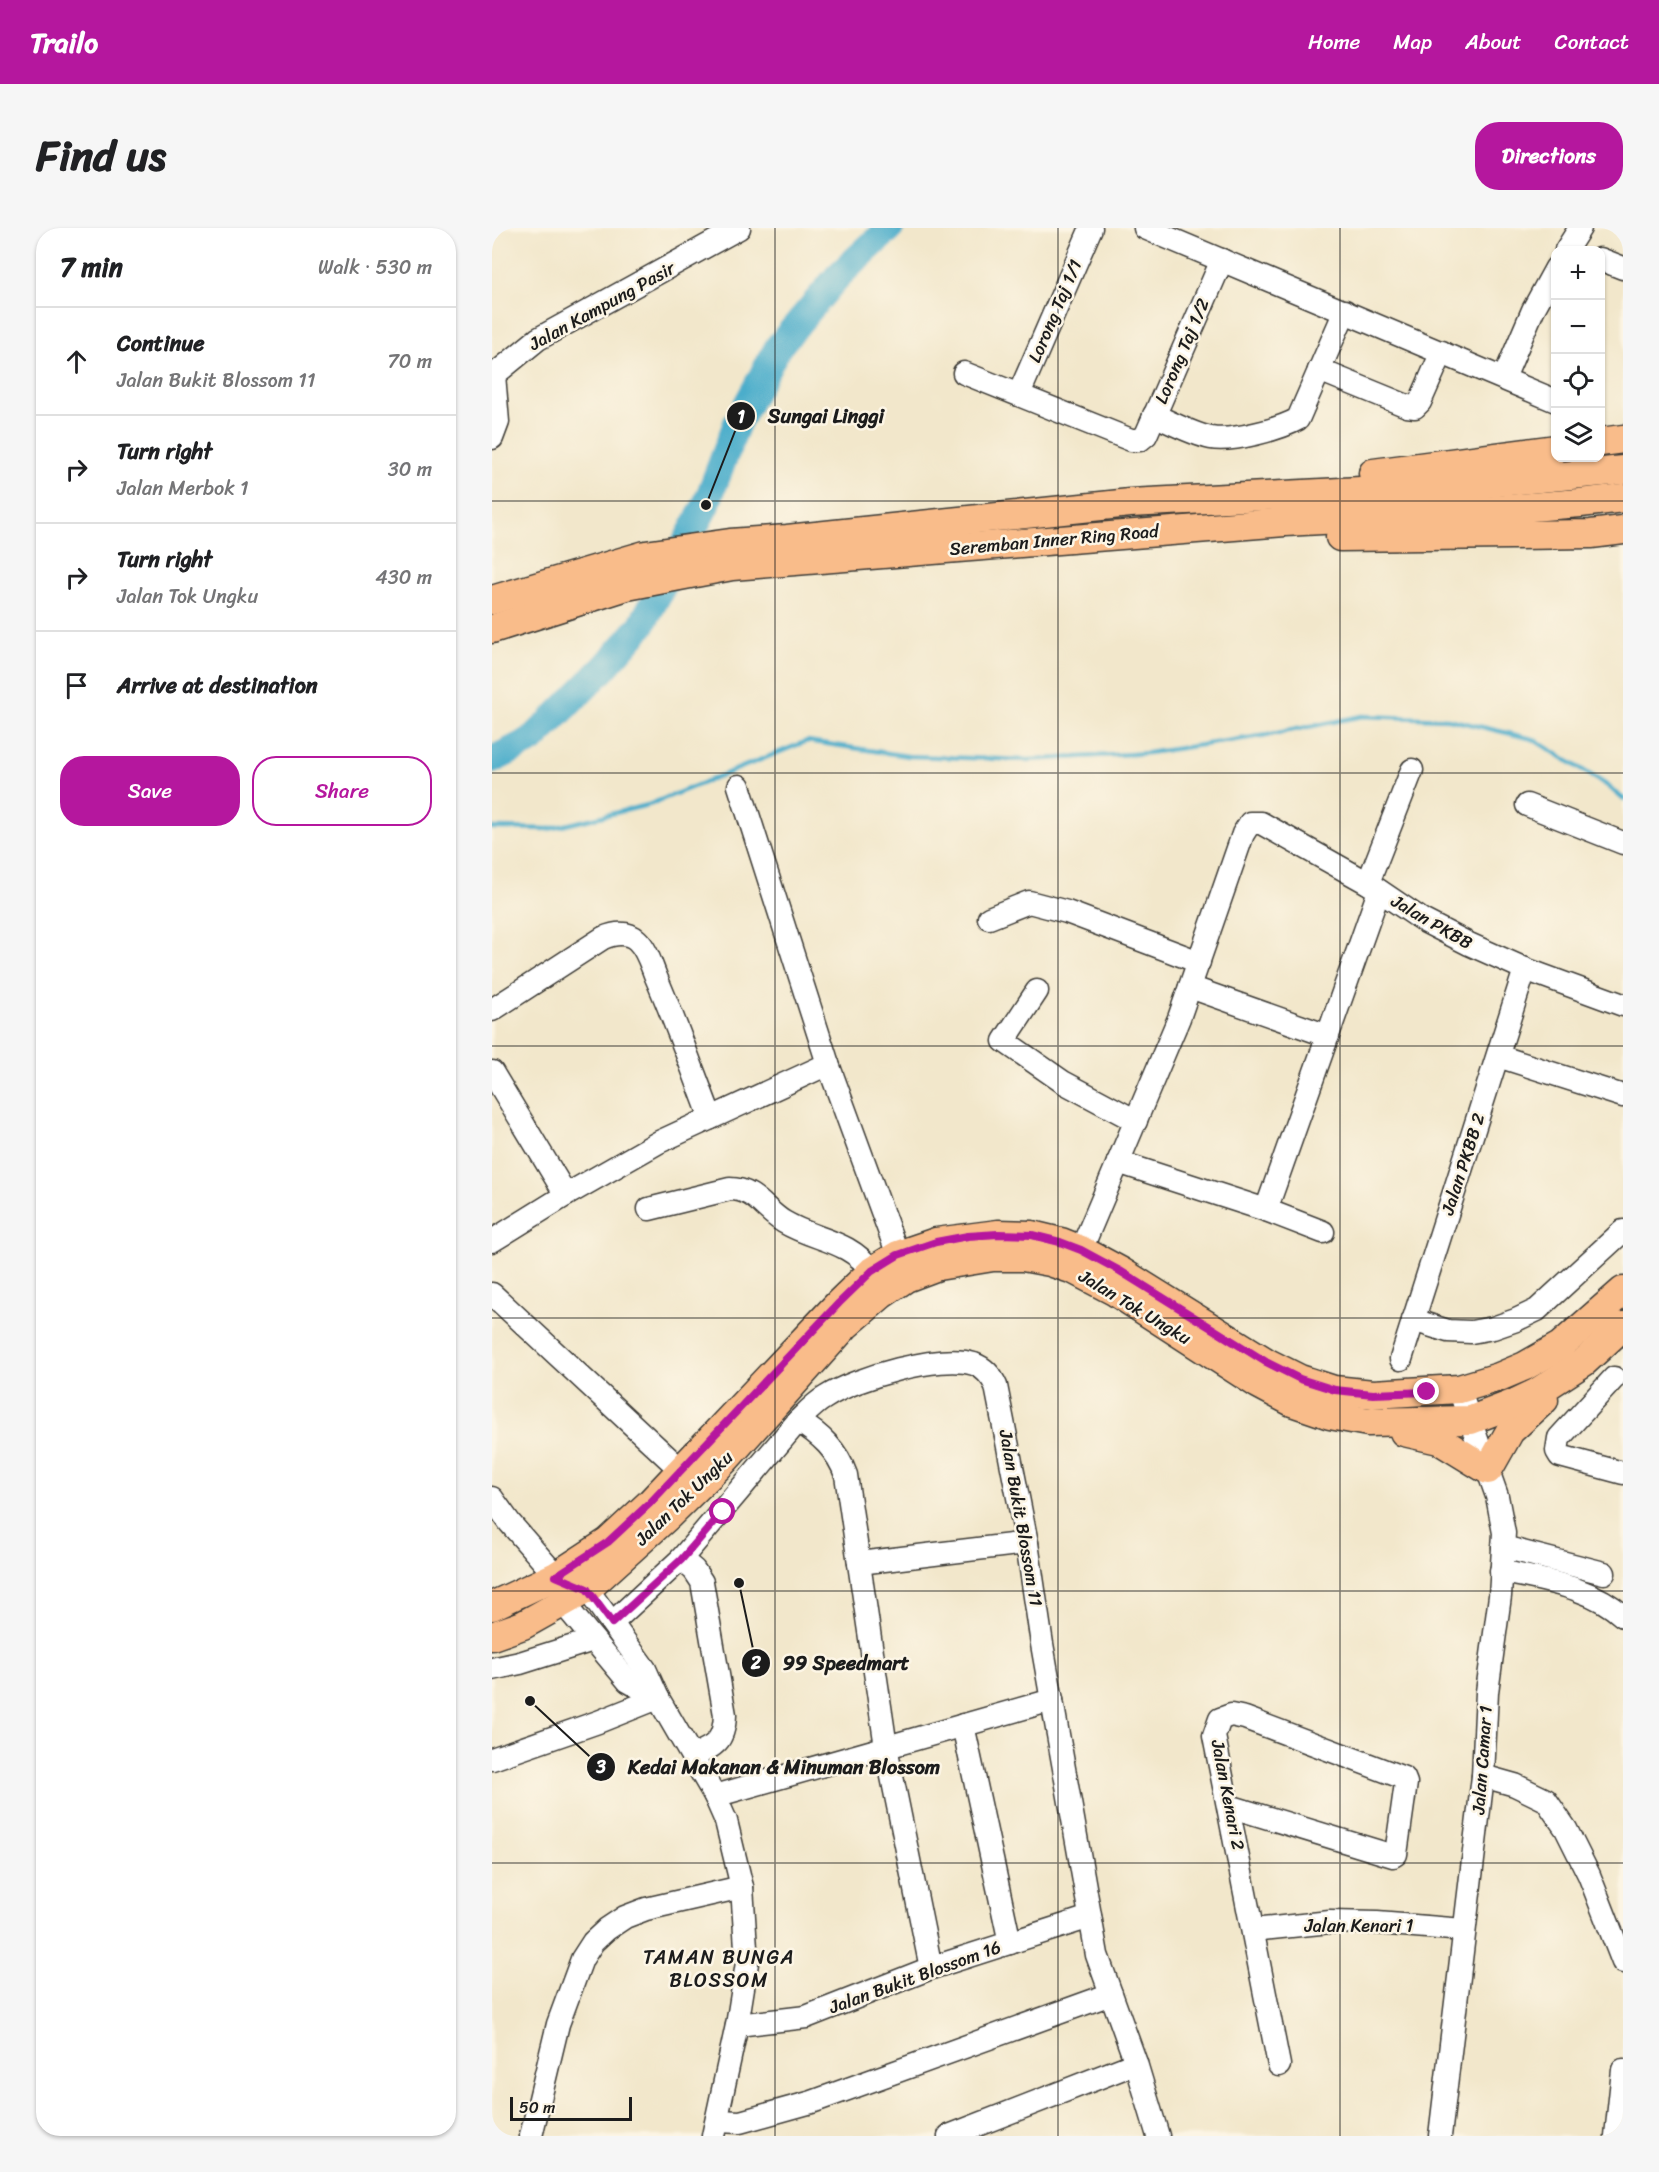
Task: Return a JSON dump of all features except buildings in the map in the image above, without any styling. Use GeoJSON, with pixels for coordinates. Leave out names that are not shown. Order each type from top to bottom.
{"type":"FeatureCollection","features":[{"type":"Feature","properties":{"kind":"main road"},"geometry":{"type":"LineString","coordinates":[[1605,441],[1623,439]]}},
{"type":"Feature","properties":{"kind":"main road"},"geometry":{"type":"LineString","coordinates":[[1130,503],[1551,450]]}},
{"type":"Feature","properties":{"kind":"main road","name":"Seremban Inner Ring Road"},"geometry":{"type":"LineString","coordinates":[[492,629],[549,609],[787,539],[1130,503],[1457,486],[1623,470]]}},
{"type":"Feature","properties":{"kind":"main road","name":"Seremban Inner Ring Road"},"geometry":{"type":"LineString","coordinates":[[492,600],[645,555],[731,555],[1118,535],[1285,522],[1468,512],[1623,498]]}},
{"type":"Feature","properties":{"kind":"main road"},"geometry":{"type":"LineString","coordinates":[[1118,535],[1509,536],[1591,534],[1623,530]]}},
{"type":"Feature","properties":{"kind":"main road","name":"Jalan Tok Ungku"},"geometry":{"type":"LineString","coordinates":[[492,1606],[550,1569],[608,1542],[681,1470],[872,1271],[898,1255],[936,1242],[998,1234],[1032,1235],[1060,1242],[1081,1250],[1120,1271],[1266,1362],[1300,1379],[1335,1390],[1373,1394],[1459,1389],[1499,1377],[1525,1366],[1560,1346],[1623,1291]]}},
{"type":"Feature","properties":{"kind":"main road","name":"Jalan Tok Ungku"},"geometry":{"type":"LineString","coordinates":[[492,1636],[523,1625],[575,1596],[669,1515],[725,1460],[846,1325],[881,1295],[906,1278],[938,1266],[993,1257],[1023,1257],[1050,1262],[1074,1270],[1114,1291],[1258,1384],[1292,1402],[1330,1415],[1368,1422],[1471,1420],[1515,1403],[1556,1381],[1584,1362],[1623,1326]]}},
{"type":"Feature","properties":{"kind":"main road"},"geometry":{"type":"LineString","coordinates":[[1368,1422],[1379,1429],[1413,1433],[1439,1440],[1488,1470],[1510,1431],[1552,1392],[1556,1381]]}},
{"type":"Feature","properties":{"kind":"street","name":"Jalan Kampung Pasir"},"geometry":{"type":"LineString","coordinates":[[492,438],[498,422],[493,372],[538,339],[739,228]]}},
{"type":"Feature","properties":{"kind":"street","name":"Lorong Taj 1/1"},"geometry":{"type":"LineString","coordinates":[[1019,394],[1091,228]]}},
{"type":"Feature","properties":{"kind":"street"},"geometry":{"type":"LineString","coordinates":[[1145,228],[1551,399]]}},
{"type":"Feature","properties":{"kind":"street","name":"Lorong Taj 1/2"},"geometry":{"type":"LineString","coordinates":[[1019,394],[1131,440],[1140,440],[1146,435],[1222,260]]}},
{"type":"Feature","properties":{"kind":"street"},"geometry":{"type":"LineString","coordinates":[[1605,261],[1623,268]]}},
{"type":"Feature","properties":{"kind":"street"},"geometry":{"type":"LineString","coordinates":[[1504,378],[1533,310],[1551,277]]}},
{"type":"Feature","properties":{"kind":"street"},"geometry":{"type":"LineString","coordinates":[[1154,416],[1215,439],[1275,429],[1298,419],[1345,311]]}},
{"type":"Feature","properties":{"kind":"street"},"geometry":{"type":"LineString","coordinates":[[1319,369],[1407,406],[1415,406],[1420,402],[1442,352]]}},
{"type":"Feature","properties":{"kind":"street"},"geometry":{"type":"LineString","coordinates":[[964,373],[1019,394]]}},
{"type":"Feature","properties":{"kind":"street"},"geometry":{"type":"LineString","coordinates":[[1266,1210],[1328,1036],[1373,887],[1412,770]]}},
{"type":"Feature","properties":{"kind":"street"},"geometry":{"type":"LineString","coordinates":[[739,786],[828,1064],[898,1255]]}},
{"type":"Feature","properties":{"kind":"street"},"geometry":{"type":"LineString","coordinates":[[1527,805],[1623,843]]}},
{"type":"Feature","properties":{"kind":"street","name":"Jalan PKBB"},"geometry":{"type":"LineString","coordinates":[[1199,962],[1244,834],[1250,823],[1261,823],[1373,887],[1424,921],[1526,969],[1623,1005]]}},
{"type":"Feature","properties":{"kind":"street"},"geometry":{"type":"LineString","coordinates":[[989,918],[1029,902],[1067,912],[1199,962],[1136,1121],[1081,1250]]}},
{"type":"Feature","properties":{"kind":"street"},"geometry":{"type":"LineString","coordinates":[[492,1010],[603,938],[615,933],[635,938],[644,947],[711,1118]]}},
{"type":"Feature","properties":{"kind":"street","name":"Jalan PKBB 2"},"geometry":{"type":"LineString","coordinates":[[1401,1359],[1526,969]]}},
{"type":"Feature","properties":{"kind":"street"},"geometry":{"type":"LineString","coordinates":[[1190,987],[1328,1036]]}},
{"type":"Feature","properties":{"kind":"street"},"geometry":{"type":"LineString","coordinates":[[1037,991],[1004,1041],[1063,1082],[1136,1121]]}},
{"type":"Feature","properties":{"kind":"street"},"geometry":{"type":"LineString","coordinates":[[1498,1056],[1623,1096]]}},
{"type":"Feature","properties":{"kind":"street"},"geometry":{"type":"LineString","coordinates":[[492,1240],[659,1142],[828,1064]]}},
{"type":"Feature","properties":{"kind":"street"},"geometry":{"type":"LineString","coordinates":[[492,1072],[566,1195]]}},
{"type":"Feature","properties":{"kind":"street"},"geometry":{"type":"LineString","coordinates":[[1119,1162],[1266,1210],[1323,1232]]}},
{"type":"Feature","properties":{"kind":"street"},"geometry":{"type":"LineString","coordinates":[[650,1209],[738,1189],[760,1200],[783,1221],[836,1242],[854,1252],[872,1271]]}},
{"type":"Feature","properties":{"kind":"street"},"geometry":{"type":"LineString","coordinates":[[1413,1320],[1448,1331],[1471,1332],[1493,1328],[1516,1320],[1537,1310],[1623,1232]]}},
{"type":"Feature","properties":{"kind":"street"},"geometry":{"type":"LineString","coordinates":[[492,1294],[681,1470]]}},
{"type":"Feature","properties":{"kind":"street"},"geometry":{"type":"LineString","coordinates":[[1596,1351],[1619,1384],[1559,1438],[1557,1451],[1560,1456],[1623,1473]]}},
{"type":"Feature","properties":{"kind":"street","name":"Jalan Bukit Blossom 11"},"geometry":{"type":"LineString","coordinates":[[612,1623],[681,1560],[798,1421],[827,1396],[869,1376],[927,1364],[963,1362],[983,1368],[991,1376],[996,1386],[1027,1543],[1097,1955],[1136,2063],[1158,2136]]}},
{"type":"Feature","properties":{"kind":"street","name":"Jalan Camar 1"},"geometry":{"type":"LineString","coordinates":[[1440,2136],[1483,1776],[1486,1692],[1500,1596],[1503,1548],[1497,1496],[1459,1389]]}},
{"type":"Feature","properties":{"kind":"street"},"geometry":{"type":"LineString","coordinates":[[798,1421],[815,1431],[829,1444],[842,1462],[846,1475],[886,1747],[931,1968]]}},
{"type":"Feature","properties":{"kind":"street"},"geometry":{"type":"LineString","coordinates":[[492,1498],[501,1524],[550,1569],[575,1596],[612,1623],[645,1669],[658,1698],[715,1796],[726,1821],[742,1887],[747,1963],[737,2025],[715,2129],[812,2103],[1111,1994]]}},
{"type":"Feature","properties":{"kind":"street"},"geometry":{"type":"LineString","coordinates":[[859,1563],[1027,1543]]}},
{"type":"Feature","properties":{"kind":"street"},"geometry":{"type":"LineString","coordinates":[[1503,1548],[1604,1573]]}},
{"type":"Feature","properties":{"kind":"street"},"geometry":{"type":"LineString","coordinates":[[681,1560],[694,1570],[702,1582],[725,1715],[724,1732],[716,1743],[692,1756]]}},
{"type":"Feature","properties":{"kind":"street"},"geometry":{"type":"LineString","coordinates":[[492,1592],[550,1569]]}},
{"type":"Feature","properties":{"kind":"street"},"geometry":{"type":"LineString","coordinates":[[1501,1571],[1583,1591],[1613,1607],[1623,1616]]}},
{"type":"Feature","properties":{"kind":"street"},"geometry":{"type":"LineString","coordinates":[[575,1596],[593,1640],[628,1681],[658,1698]]}},
{"type":"Feature","properties":{"kind":"street"},"geometry":{"type":"LineString","coordinates":[[492,1669],[520,1663],[593,1640]]}},
{"type":"Feature","properties":{"kind":"street"},"geometry":{"type":"LineString","coordinates":[[492,1759],[598,1722],[658,1698]]}},
{"type":"Feature","properties":{"kind":"street"},"geometry":{"type":"LineString","coordinates":[[715,1796],[1052,1700]]}},
{"type":"Feature","properties":{"kind":"street","name":"Jalan Kenari 2"},"geometry":{"type":"LineString","coordinates":[[1229,1806],[1393,1856],[1396,1854],[1406,1783],[1404,1778],[1245,1718],[1231,1715],[1220,1719],[1214,1736],[1280,2065]]}},
{"type":"Feature","properties":{"kind":"street"},"geometry":{"type":"LineString","coordinates":[[963,1725],[1010,1942]]}},
{"type":"Feature","properties":{"kind":"street"},"geometry":{"type":"LineString","coordinates":[[1483,1776],[1515,1785],[1545,1800],[1566,1829],[1590,1875],[1623,1962]]}},
{"type":"Feature","properties":{"kind":"street"},"geometry":{"type":"LineString","coordinates":[[531,2136],[558,2024],[582,1959],[593,1942],[625,1917],[646,1909],[742,1887]]}},
{"type":"Feature","properties":{"kind":"street","name":"Jalan Bukit Blossom 16"},"geometry":{"type":"LineString","coordinates":[[737,2025],[807,2017],[931,1968],[1090,1917]]}},
{"type":"Feature","properties":{"kind":"street","name":"Jalan Kenari 1"},"geometry":{"type":"LineString","coordinates":[[1253,1930],[1330,1922],[1377,1923],[1464,1930]]}},
{"type":"Feature","properties":{"kind":"street"},"geometry":{"type":"LineString","coordinates":[[949,2136],[1136,2063]]}},
{"type":"Feature","properties":{"kind":"street"},"geometry":{"type":"LineString","coordinates":[[1616,2136],[1623,2070]]}},
{"type":"Feature","properties":{"kind":"waterway"},"geometry":{"type":"LineString","coordinates":[[492,760],[532,740],[604,668],[641,626],[706,505],[737,423],[778,347],[838,276],[890,228]]}},
{"type":"Feature","properties":{"kind":"waterway"},"geometry":{"type":"LineString","coordinates":[[492,828],[549,829],[648,805],[807,741],[908,756],[1028,760],[1148,753],[1268,735],[1362,716],[1448,719],[1533,739],[1608,786],[1623,799]]}},
{"type":"Feature","properties":{"kind":"place","name":"Sungai Linggi"},"geometry":{"type":"Point","coordinates":[706,505]}},
{"type":"Feature","properties":{"kind":"place","name":"99 Speedmart"},"geometry":{"type":"Point","coordinates":[739,1583]}},
{"type":"Feature","properties":{"kind":"place","name":"Kedai Makanan & Minuman Blossom"},"geometry":{"type":"Point","coordinates":[530,1701]}},
{"type":"Feature","properties":{"kind":"district","name":"TAMAN BUNGA BLOSSOM"},"geometry":{"type":"Point","coordinates":[719,1968]}},
{"type":"Feature","properties":{"kind":"route"},"geometry":{"type":"LineString","coordinates":[[723,1512],[681,1560],[612,1623],[587,1589],[556,1576],[608,1542],[650,1503],[872,1271],[898,1255],[936,1242],[968,1236],[1032,1235],[1081,1250],[1120,1271],[1266,1362],[1300,1379],[1335,1390],[1373,1394],[1427,1392]]}}]}
